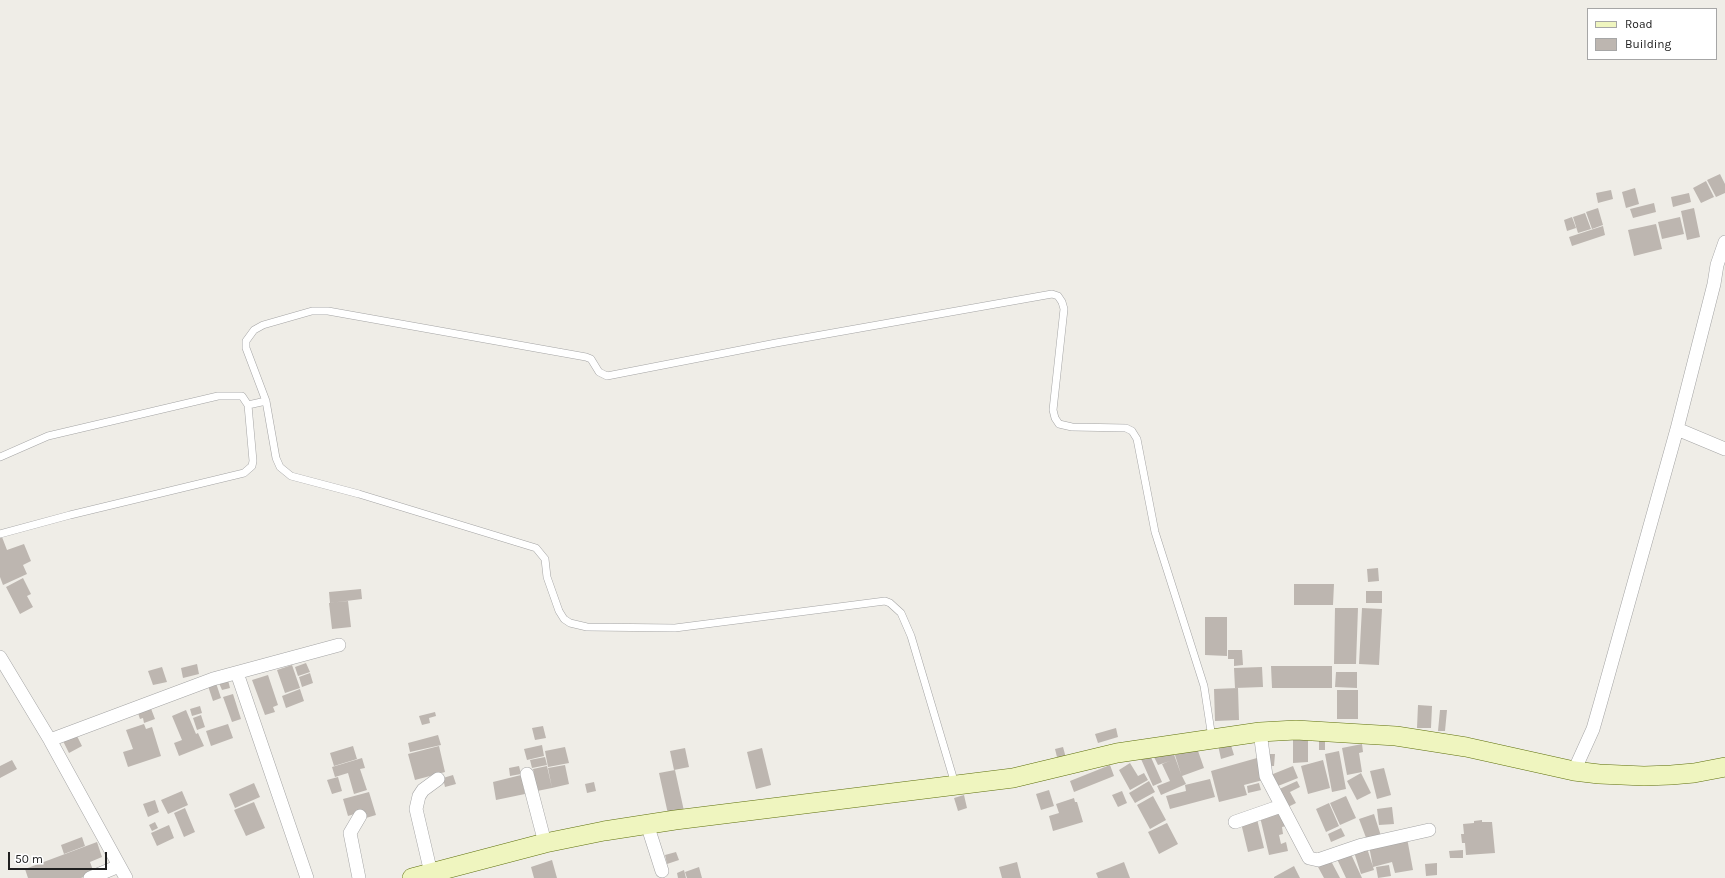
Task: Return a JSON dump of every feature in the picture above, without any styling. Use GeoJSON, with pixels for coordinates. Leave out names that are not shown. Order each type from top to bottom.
{"type":"FeatureCollection","features":[{"type":"Feature","properties":{"kind":"main road"},"geometry":{"type":"LineString","coordinates":[[412,878],[545,843],[647,824],[1013,778],[1117,752],[1260,732],[1296,730],[1396,736],[1466,747],[1585,772],[1644,776],[1670,775],[1725,767]]}},
{"type":"Feature","properties":{"kind":"street"},"geometry":{"type":"LineString","coordinates":[[1585,772],[1593,729],[1601,701],[1683,431],[1717,265],[1725,242]]}},
{"type":"Feature","properties":{"kind":"street"},"geometry":{"type":"LineString","coordinates":[[1683,431],[1725,449]]}},
{"type":"Feature","properties":{"kind":"street"},"geometry":{"type":"LineString","coordinates":[[50,740],[132,708],[213,679],[339,646]]}},
{"type":"Feature","properties":{"kind":"street"},"geometry":{"type":"LineString","coordinates":[[0,657],[50,740],[126,878]]}},
{"type":"Feature","properties":{"kind":"street"},"geometry":{"type":"LineString","coordinates":[[238,673],[307,878]]}},
{"type":"Feature","properties":{"kind":"street"},"geometry":{"type":"LineString","coordinates":[[1260,732],[1266,776],[1309,858],[1318,860],[1362,845],[1428,830]]}},
{"type":"Feature","properties":{"kind":"street"},"geometry":{"type":"LineString","coordinates":[[527,774],[545,843]]}},
{"type":"Feature","properties":{"kind":"street"},"geometry":{"type":"LineString","coordinates":[[431,874],[416,809],[419,796],[423,790],[438,779]]}},
{"type":"Feature","properties":{"kind":"street"},"geometry":{"type":"LineString","coordinates":[[1235,822],[1281,806]]}},
{"type":"Feature","properties":{"kind":"street"},"geometry":{"type":"LineString","coordinates":[[359,878],[350,832],[360,816]]}},
{"type":"Feature","properties":{"kind":"street"},"geometry":{"type":"LineString","coordinates":[[647,824],[662,871]]}},
{"type":"Feature","properties":{"kind":"street"},"geometry":{"type":"LineString","coordinates":[[90,878],[119,866]]}},
{"type":"Feature","properties":{"kind":"lane"},"geometry":{"type":"LineString","coordinates":[[956,784],[902,613],[890,603],[885,601],[675,628],[587,627],[570,624],[564,619],[560,611],[547,577],[545,559],[536,548],[521,542],[359,494],[291,476],[280,467],[276,458],[265,402],[246,348],[246,341],[254,330],[263,325],[312,311],[328,311],[586,357],[593,362],[599,372],[607,376],[776,343],[1052,294],[1058,296],[1064,309],[1053,410],[1055,418],[1059,424],[1072,427],[1126,428],[1132,431],[1137,439],[1155,532],[1204,686],[1212,738]]}},
{"type":"Feature","properties":{"kind":"lane"},"geometry":{"type":"LineString","coordinates":[[0,457],[48,436],[218,396],[242,396],[250,405],[253,461],[252,466],[244,473],[70,515],[0,534]]}},
{"type":"Feature","properties":{"kind":"lane"},"geometry":{"type":"LineString","coordinates":[[250,405],[265,402]]}},
{"type":"Feature","properties":{"kind":"building"},"geometry":{"type":"Polygon","coordinates":[[[1720,174],[1725,184],[1725,193],[1716,197],[1707,180],[1720,174]]]}},
{"type":"Feature","properties":{"kind":"building"},"geometry":{"type":"Polygon","coordinates":[[[1706,181],[1714,197],[1701,203],[1693,188],[1706,181]]]}},
{"type":"Feature","properties":{"kind":"building"},"geometry":{"type":"Polygon","coordinates":[[[1635,188],[1639,204],[1626,208],[1622,192],[1635,188]]]}},
{"type":"Feature","properties":{"kind":"building"},"geometry":{"type":"Polygon","coordinates":[[[1611,190],[1613,199],[1598,203],[1596,193],[1611,190]]]}},
{"type":"Feature","properties":{"kind":"building"},"geometry":{"type":"Polygon","coordinates":[[[1689,193],[1691,202],[1673,207],[1671,197],[1689,193]]]}},
{"type":"Feature","properties":{"kind":"building"},"geometry":{"type":"Polygon","coordinates":[[[1654,203],[1656,212],[1633,218],[1630,209],[1654,203]]]}},
{"type":"Feature","properties":{"kind":"building"},"geometry":{"type":"Polygon","coordinates":[[[1598,208],[1603,225],[1592,229],[1586,212],[1598,208]]]}},
{"type":"Feature","properties":{"kind":"building"},"geometry":{"type":"Polygon","coordinates":[[[1694,208],[1700,237],[1687,240],[1681,211],[1694,208]]]}},
{"type":"Feature","properties":{"kind":"building"},"geometry":{"type":"Polygon","coordinates":[[[1585,213],[1591,229],[1578,233],[1573,217],[1585,213]]]}},
{"type":"Feature","properties":{"kind":"building"},"geometry":{"type":"Polygon","coordinates":[[[1572,217],[1576,228],[1567,231],[1564,220],[1572,217]]]}},
{"type":"Feature","properties":{"kind":"building"},"geometry":{"type":"Polygon","coordinates":[[[1680,217],[1684,234],[1662,239],[1658,222],[1680,217]]]}},
{"type":"Feature","properties":{"kind":"building"},"geometry":{"type":"Polygon","coordinates":[[[1656,224],[1662,249],[1634,256],[1628,230],[1656,224]]]}},
{"type":"Feature","properties":{"kind":"building"},"geometry":{"type":"Polygon","coordinates":[[[1603,226],[1605,235],[1572,246],[1569,237],[1603,226]]]}},
{"type":"Feature","properties":{"kind":"building"},"geometry":{"type":"Polygon","coordinates":[[[2,537],[7,550],[24,544],[31,561],[23,565],[27,574],[3,585],[0,577],[0,538],[2,537]]]}},
{"type":"Feature","properties":{"kind":"building"},"geometry":{"type":"Polygon","coordinates":[[[1378,568],[1379,581],[1368,582],[1367,569],[1378,568]]]}},
{"type":"Feature","properties":{"kind":"building"},"geometry":{"type":"Polygon","coordinates":[[[23,578],[31,594],[27,596],[33,607],[20,614],[6,587],[23,578]]]}},
{"type":"Feature","properties":{"kind":"building"},"geometry":{"type":"Polygon","coordinates":[[[1294,584],[1334,584],[1333,605],[1294,605],[1294,584]]]}},
{"type":"Feature","properties":{"kind":"building"},"geometry":{"type":"Polygon","coordinates":[[[361,589],[362,599],[330,603],[329,592],[361,589]]]}},
{"type":"Feature","properties":{"kind":"building"},"geometry":{"type":"Polygon","coordinates":[[[1366,591],[1382,591],[1382,603],[1366,603],[1366,591]]]}},
{"type":"Feature","properties":{"kind":"building"},"geometry":{"type":"Polygon","coordinates":[[[348,601],[351,627],[332,629],[329,603],[348,601]]]}},
{"type":"Feature","properties":{"kind":"building"},"geometry":{"type":"Polygon","coordinates":[[[1335,608],[1358,608],[1356,664],[1334,664],[1335,608]]]}},
{"type":"Feature","properties":{"kind":"building"},"geometry":{"type":"Polygon","coordinates":[[[1362,608],[1382,609],[1379,665],[1359,664],[1362,608]]]}},
{"type":"Feature","properties":{"kind":"building"},"geometry":{"type":"Polygon","coordinates":[[[1205,617],[1227,617],[1227,656],[1205,655],[1205,617]]]}},
{"type":"Feature","properties":{"kind":"building"},"geometry":{"type":"Polygon","coordinates":[[[1228,650],[1242,650],[1243,665],[1234,666],[1234,659],[1228,659],[1228,650]]]}},
{"type":"Feature","properties":{"kind":"building"},"geometry":{"type":"Polygon","coordinates":[[[306,663],[310,672],[298,676],[295,667],[306,663]]]}},
{"type":"Feature","properties":{"kind":"building"},"geometry":{"type":"Polygon","coordinates":[[[197,664],[199,674],[183,678],[181,668],[197,664]]]}},
{"type":"Feature","properties":{"kind":"building"},"geometry":{"type":"Polygon","coordinates":[[[292,665],[300,688],[285,693],[277,670],[292,665]]]}},
{"type":"Feature","properties":{"kind":"building"},"geometry":{"type":"Polygon","coordinates":[[[1271,666],[1332,666],[1332,688],[1272,688],[1271,666]]]}},
{"type":"Feature","properties":{"kind":"building"},"geometry":{"type":"Polygon","coordinates":[[[162,667],[167,682],[153,685],[148,671],[162,667]]]}},
{"type":"Feature","properties":{"kind":"building"},"geometry":{"type":"Polygon","coordinates":[[[1262,667],[1263,687],[1235,688],[1234,668],[1262,667]]]}},
{"type":"Feature","properties":{"kind":"building"},"geometry":{"type":"Polygon","coordinates":[[[1336,672],[1357,672],[1357,688],[1335,687],[1336,672]]]}},
{"type":"Feature","properties":{"kind":"building"},"geometry":{"type":"Polygon","coordinates":[[[310,673],[313,683],[302,687],[299,677],[310,673]]]}},
{"type":"Feature","properties":{"kind":"building"},"geometry":{"type":"Polygon","coordinates":[[[268,675],[278,705],[273,707],[275,712],[265,715],[252,680],[268,675]]]}},
{"type":"Feature","properties":{"kind":"building"},"geometry":{"type":"Polygon","coordinates":[[[228,680],[230,688],[222,690],[219,683],[228,680]]]}},
{"type":"Feature","properties":{"kind":"building"},"geometry":{"type":"Polygon","coordinates":[[[216,683],[221,698],[213,701],[208,686],[216,683]]]}},
{"type":"Feature","properties":{"kind":"building"},"geometry":{"type":"Polygon","coordinates":[[[1238,688],[1239,720],[1215,721],[1214,689],[1238,688]]]}},
{"type":"Feature","properties":{"kind":"building"},"geometry":{"type":"Polygon","coordinates":[[[300,689],[304,701],[286,708],[282,696],[300,689]]]}},
{"type":"Feature","properties":{"kind":"building"},"geometry":{"type":"Polygon","coordinates":[[[1337,690],[1358,690],[1358,719],[1337,719],[1337,690]]]}},
{"type":"Feature","properties":{"kind":"building"},"geometry":{"type":"Polygon","coordinates":[[[233,694],[241,719],[232,722],[223,697],[233,694]]]}},
{"type":"Feature","properties":{"kind":"building"},"geometry":{"type":"Polygon","coordinates":[[[1418,705],[1432,706],[1431,728],[1417,728],[1418,705]]]}},
{"type":"Feature","properties":{"kind":"building"},"geometry":{"type":"Polygon","coordinates":[[[150,706],[155,719],[144,723],[143,718],[140,719],[137,710],[150,706]]]}},
{"type":"Feature","properties":{"kind":"building"},"geometry":{"type":"Polygon","coordinates":[[[200,706],[202,713],[192,716],[190,709],[200,706]]]}},
{"type":"Feature","properties":{"kind":"building"},"geometry":{"type":"Polygon","coordinates":[[[186,710],[196,734],[198,733],[204,746],[179,756],[174,743],[182,740],[172,716],[186,710]]]}},
{"type":"Feature","properties":{"kind":"building"},"geometry":{"type":"Polygon","coordinates":[[[1440,710],[1447,710],[1445,731],[1438,731],[1440,710]]]}},
{"type":"Feature","properties":{"kind":"building"},"geometry":{"type":"Polygon","coordinates":[[[435,712],[436,716],[429,718],[430,723],[422,725],[419,716],[435,712]]]}},
{"type":"Feature","properties":{"kind":"building"},"geometry":{"type":"Polygon","coordinates":[[[201,715],[205,727],[197,730],[193,718],[201,715]]]}},
{"type":"Feature","properties":{"kind":"building"},"geometry":{"type":"Polygon","coordinates":[[[144,724],[146,729],[152,727],[161,756],[128,767],[123,752],[133,749],[126,730],[144,724]]]}},
{"type":"Feature","properties":{"kind":"building"},"geometry":{"type":"Polygon","coordinates":[[[228,724],[233,738],[211,746],[206,731],[228,724]]]}},
{"type":"Feature","properties":{"kind":"building"},"geometry":{"type":"Polygon","coordinates":[[[543,726],[546,738],[535,740],[532,728],[543,726]]]}},
{"type":"Feature","properties":{"kind":"building"},"geometry":{"type":"Polygon","coordinates":[[[1116,728],[1118,737],[1098,743],[1095,734],[1116,728]]]}},
{"type":"Feature","properties":{"kind":"building"},"geometry":{"type":"Polygon","coordinates":[[[76,734],[82,746],[69,753],[63,741],[76,734]]]}},
{"type":"Feature","properties":{"kind":"building"},"geometry":{"type":"Polygon","coordinates":[[[438,735],[441,745],[410,752],[408,743],[438,735]]]}},
{"type":"Feature","properties":{"kind":"building"},"geometry":{"type":"Polygon","coordinates":[[[1308,737],[1308,762],[1293,763],[1293,738],[1308,737]]]}},
{"type":"Feature","properties":{"kind":"building"},"geometry":{"type":"Polygon","coordinates":[[[1319,737],[1325,737],[1325,750],[1319,750],[1319,737]]]}},
{"type":"Feature","properties":{"kind":"building"},"geometry":{"type":"Polygon","coordinates":[[[1230,742],[1234,755],[1221,759],[1218,745],[1230,742]]]}},
{"type":"Feature","properties":{"kind":"building"},"geometry":{"type":"Polygon","coordinates":[[[1362,744],[1363,752],[1359,753],[1362,772],[1347,775],[1342,748],[1362,744]]]}},
{"type":"Feature","properties":{"kind":"building"},"geometry":{"type":"Polygon","coordinates":[[[542,745],[544,756],[527,760],[524,749],[542,745]]]}},
{"type":"Feature","properties":{"kind":"building"},"geometry":{"type":"Polygon","coordinates":[[[353,746],[357,759],[334,766],[330,753],[353,746]]]}},
{"type":"Feature","properties":{"kind":"building"},"geometry":{"type":"Polygon","coordinates":[[[439,746],[445,772],[415,780],[408,754],[439,746]]]}},
{"type":"Feature","properties":{"kind":"building"},"geometry":{"type":"Polygon","coordinates":[[[565,747],[569,763],[548,767],[545,751],[565,747]]]}},
{"type":"Feature","properties":{"kind":"building"},"geometry":{"type":"Polygon","coordinates":[[[1063,747],[1066,758],[1058,761],[1055,749],[1063,747]]]}},
{"type":"Feature","properties":{"kind":"building"},"geometry":{"type":"Polygon","coordinates":[[[685,748],[689,767],[674,770],[670,751],[685,748]]]}},
{"type":"Feature","properties":{"kind":"building"},"geometry":{"type":"Polygon","coordinates":[[[762,748],[771,785],[756,789],[747,752],[762,748]]]}},
{"type":"Feature","properties":{"kind":"building"},"geometry":{"type":"Polygon","coordinates":[[[1197,748],[1204,768],[1182,776],[1186,784],[1161,795],[1157,786],[1170,781],[1162,764],[1170,761],[1158,765],[1154,757],[1172,749],[1181,774],[1175,755],[1197,748]]]}},
{"type":"Feature","properties":{"kind":"building"},"geometry":{"type":"Polygon","coordinates":[[[1339,751],[1346,789],[1332,792],[1325,754],[1339,751]]]}},
{"type":"Feature","properties":{"kind":"building"},"geometry":{"type":"Polygon","coordinates":[[[1267,754],[1275,754],[1274,766],[1267,766],[1267,754]]]}},
{"type":"Feature","properties":{"kind":"building"},"geometry":{"type":"Polygon","coordinates":[[[1150,755],[1162,782],[1153,786],[1141,759],[1150,755]]]}},
{"type":"Feature","properties":{"kind":"building"},"geometry":{"type":"Polygon","coordinates":[[[545,757],[547,765],[532,768],[530,760],[545,757]]]}},
{"type":"Feature","properties":{"kind":"building"},"geometry":{"type":"Polygon","coordinates":[[[362,758],[365,768],[360,769],[367,790],[354,794],[348,773],[335,777],[332,767],[362,758]]]}},
{"type":"Feature","properties":{"kind":"building"},"geometry":{"type":"Polygon","coordinates":[[[1257,758],[1263,780],[1244,785],[1247,795],[1219,802],[1211,771],[1257,758]]]}},
{"type":"Feature","properties":{"kind":"building"},"geometry":{"type":"Polygon","coordinates":[[[12,760],[17,769],[0,778],[0,766],[12,760]]]}},
{"type":"Feature","properties":{"kind":"building"},"geometry":{"type":"Polygon","coordinates":[[[1323,760],[1330,788],[1308,794],[1301,766],[1323,760]]]}},
{"type":"Feature","properties":{"kind":"building"},"geometry":{"type":"Polygon","coordinates":[[[1130,763],[1138,776],[1144,773],[1148,780],[1130,790],[1119,770],[1130,763]]]}},
{"type":"Feature","properties":{"kind":"building"},"geometry":{"type":"Polygon","coordinates":[[[565,765],[569,784],[552,788],[548,768],[565,765]]]}},
{"type":"Feature","properties":{"kind":"building"},"geometry":{"type":"Polygon","coordinates":[[[1110,765],[1114,776],[1074,792],[1070,781],[1110,765]]]}},
{"type":"Feature","properties":{"kind":"building"},"geometry":{"type":"Polygon","coordinates":[[[519,766],[521,774],[510,776],[509,768],[519,766]]]}},
{"type":"Feature","properties":{"kind":"building"},"geometry":{"type":"Polygon","coordinates":[[[547,766],[552,788],[537,791],[533,769],[547,766]]]}},
{"type":"Feature","properties":{"kind":"building"},"geometry":{"type":"Polygon","coordinates":[[[1293,766],[1298,778],[1273,788],[1268,776],[1293,766]]]}},
{"type":"Feature","properties":{"kind":"building"},"geometry":{"type":"Polygon","coordinates":[[[1384,768],[1391,795],[1377,799],[1370,771],[1384,768]]]}},
{"type":"Feature","properties":{"kind":"building"},"geometry":{"type":"Polygon","coordinates":[[[675,770],[684,811],[668,814],[659,773],[675,770]]]}},
{"type":"Feature","properties":{"kind":"building"},"geometry":{"type":"Polygon","coordinates":[[[1361,773],[1371,793],[1357,800],[1347,781],[1361,773]]]}},
{"type":"Feature","properties":{"kind":"building"},"geometry":{"type":"Polygon","coordinates":[[[453,775],[456,784],[445,787],[443,778],[453,775]]]}},
{"type":"Feature","properties":{"kind":"building"},"geometry":{"type":"Polygon","coordinates":[[[521,775],[525,794],[496,800],[493,782],[521,775]]]}},
{"type":"Feature","properties":{"kind":"building"},"geometry":{"type":"Polygon","coordinates":[[[338,777],[342,791],[332,794],[327,780],[338,777]]]}},
{"type":"Feature","properties":{"kind":"building"},"geometry":{"type":"Polygon","coordinates":[[[1210,779],[1215,797],[1170,809],[1166,796],[1186,791],[1185,785],[1210,779]]]}},
{"type":"Feature","properties":{"kind":"building"},"geometry":{"type":"Polygon","coordinates":[[[1149,781],[1155,792],[1135,803],[1129,793],[1149,781]]]}},
{"type":"Feature","properties":{"kind":"building"},"geometry":{"type":"Polygon","coordinates":[[[1297,781],[1300,787],[1290,792],[1296,803],[1284,809],[1275,791],[1297,781]]]}},
{"type":"Feature","properties":{"kind":"building"},"geometry":{"type":"Polygon","coordinates":[[[594,782],[596,791],[587,793],[585,784],[594,782]]]}},
{"type":"Feature","properties":{"kind":"building"},"geometry":{"type":"Polygon","coordinates":[[[254,783],[260,797],[235,808],[229,794],[254,783]]]}},
{"type":"Feature","properties":{"kind":"building"},"geometry":{"type":"Polygon","coordinates":[[[1259,783],[1261,790],[1248,793],[1247,786],[1259,783]]]}},
{"type":"Feature","properties":{"kind":"building"},"geometry":{"type":"Polygon","coordinates":[[[1049,790],[1054,806],[1041,810],[1036,794],[1049,790]]]}},
{"type":"Feature","properties":{"kind":"building"},"geometry":{"type":"Polygon","coordinates":[[[182,791],[188,805],[168,814],[161,800],[182,791]]]}},
{"type":"Feature","properties":{"kind":"building"},"geometry":{"type":"Polygon","coordinates":[[[1122,791],[1127,803],[1118,807],[1112,795],[1122,791]]]}},
{"type":"Feature","properties":{"kind":"building"},"geometry":{"type":"Polygon","coordinates":[[[369,792],[376,815],[366,818],[364,811],[348,816],[343,799],[369,792]]]}},
{"type":"Feature","properties":{"kind":"building"},"geometry":{"type":"Polygon","coordinates":[[[964,795],[967,808],[958,811],[954,798],[964,795]]]}},
{"type":"Feature","properties":{"kind":"building"},"geometry":{"type":"Polygon","coordinates":[[[1153,796],[1166,820],[1150,829],[1137,805],[1153,796]]]}},
{"type":"Feature","properties":{"kind":"building"},"geometry":{"type":"Polygon","coordinates":[[[1346,796],[1356,818],[1340,825],[1330,803],[1346,796]]]}},
{"type":"Feature","properties":{"kind":"building"},"geometry":{"type":"Polygon","coordinates":[[[1074,798],[1075,802],[1077,802],[1083,822],[1053,831],[1049,816],[1059,813],[1056,804],[1074,798]]]}},
{"type":"Feature","properties":{"kind":"building"},"geometry":{"type":"Polygon","coordinates":[[[155,800],[159,812],[148,817],[143,804],[155,800]]]}},
{"type":"Feature","properties":{"kind":"building"},"geometry":{"type":"Polygon","coordinates":[[[254,802],[265,828],[246,836],[234,810],[254,802]]]}},
{"type":"Feature","properties":{"kind":"building"},"geometry":{"type":"Polygon","coordinates":[[[1329,803],[1339,826],[1326,832],[1316,809],[1329,803]]]}},
{"type":"Feature","properties":{"kind":"building"},"geometry":{"type":"Polygon","coordinates":[[[1392,807],[1394,824],[1379,825],[1377,809],[1392,807]]]}},
{"type":"Feature","properties":{"kind":"building"},"geometry":{"type":"Polygon","coordinates":[[[185,808],[195,832],[184,837],[174,813],[185,808]]]}},
{"type":"Feature","properties":{"kind":"building"},"geometry":{"type":"Polygon","coordinates":[[[1278,813],[1279,815],[1283,814],[1286,826],[1282,827],[1283,834],[1279,835],[1281,844],[1286,842],[1288,851],[1269,855],[1260,817],[1278,813]]]}},
{"type":"Feature","properties":{"kind":"building"},"geometry":{"type":"Polygon","coordinates":[[[1374,814],[1382,839],[1368,843],[1359,819],[1374,814]]]}},
{"type":"Feature","properties":{"kind":"building"},"geometry":{"type":"Polygon","coordinates":[[[1257,819],[1264,848],[1248,852],[1241,823],[1257,819]]]}},
{"type":"Feature","properties":{"kind":"building"},"geometry":{"type":"Polygon","coordinates":[[[1482,820],[1482,822],[1492,822],[1495,853],[1466,855],[1465,843],[1462,843],[1461,834],[1464,834],[1463,824],[1474,823],[1474,821],[1482,820]]]}},
{"type":"Feature","properties":{"kind":"building"},"geometry":{"type":"Polygon","coordinates":[[[155,822],[158,828],[152,831],[149,825],[155,822]]]}},
{"type":"Feature","properties":{"kind":"building"},"geometry":{"type":"Polygon","coordinates":[[[1167,823],[1178,844],[1159,854],[1148,832],[1167,823]]]}},
{"type":"Feature","properties":{"kind":"building"},"geometry":{"type":"Polygon","coordinates":[[[169,825],[174,838],[157,846],[151,833],[169,825]]]}},
{"type":"Feature","properties":{"kind":"building"},"geometry":{"type":"Polygon","coordinates":[[[1341,828],[1345,836],[1331,842],[1328,834],[1341,828]]]}},
{"type":"Feature","properties":{"kind":"building"},"geometry":{"type":"Polygon","coordinates":[[[82,837],[85,846],[64,854],[61,845],[82,837]]]}},
{"type":"Feature","properties":{"kind":"building"},"geometry":{"type":"Polygon","coordinates":[[[1407,838],[1413,870],[1395,873],[1392,862],[1373,867],[1369,846],[1407,838]]]}},
{"type":"Feature","properties":{"kind":"building"},"geometry":{"type":"Polygon","coordinates":[[[97,842],[102,857],[90,862],[94,873],[81,878],[28,878],[25,869],[97,842]]]}},
{"type":"Feature","properties":{"kind":"building"},"geometry":{"type":"Polygon","coordinates":[[[1366,845],[1374,870],[1361,874],[1353,849],[1366,845]]]}},
{"type":"Feature","properties":{"kind":"building"},"geometry":{"type":"Polygon","coordinates":[[[1463,850],[1463,858],[1450,858],[1449,851],[1463,850]]]}},
{"type":"Feature","properties":{"kind":"building"},"geometry":{"type":"Polygon","coordinates":[[[676,852],[679,860],[667,864],[665,855],[676,852]]]}},
{"type":"Feature","properties":{"kind":"building"},"geometry":{"type":"Polygon","coordinates":[[[1350,852],[1362,878],[1346,878],[1337,859],[1350,852]]]}},
{"type":"Feature","properties":{"kind":"building"},"geometry":{"type":"Polygon","coordinates":[[[552,860],[557,878],[534,878],[531,867],[552,860]]]}},
{"type":"Feature","properties":{"kind":"building"},"geometry":{"type":"Polygon","coordinates":[[[1331,861],[1340,878],[1324,878],[1318,867],[1331,861]]]}},
{"type":"Feature","properties":{"kind":"building"},"geometry":{"type":"Polygon","coordinates":[[[1017,862],[1021,878],[1002,878],[999,867],[1017,862]]]}},
{"type":"Feature","properties":{"kind":"building"},"geometry":{"type":"Polygon","coordinates":[[[1124,862],[1130,878],[1098,878],[1096,873],[1124,862]]]}},
{"type":"Feature","properties":{"kind":"building"},"geometry":{"type":"Polygon","coordinates":[[[1437,863],[1437,875],[1426,876],[1425,864],[1437,863]]]}},
{"type":"Feature","properties":{"kind":"building"},"geometry":{"type":"Polygon","coordinates":[[[1389,865],[1391,876],[1378,878],[1376,867],[1389,865]]]}},
{"type":"Feature","properties":{"kind":"building"},"geometry":{"type":"Polygon","coordinates":[[[1294,866],[1300,878],[1274,878],[1274,877],[1294,866]]]}},
{"type":"Feature","properties":{"kind":"building"},"geometry":{"type":"Polygon","coordinates":[[[699,867],[702,878],[687,878],[685,872],[699,867]]]}},
{"type":"Feature","properties":{"kind":"building"},"geometry":{"type":"Polygon","coordinates":[[[684,870],[686,878],[678,878],[677,873],[684,870]]]}}]}
